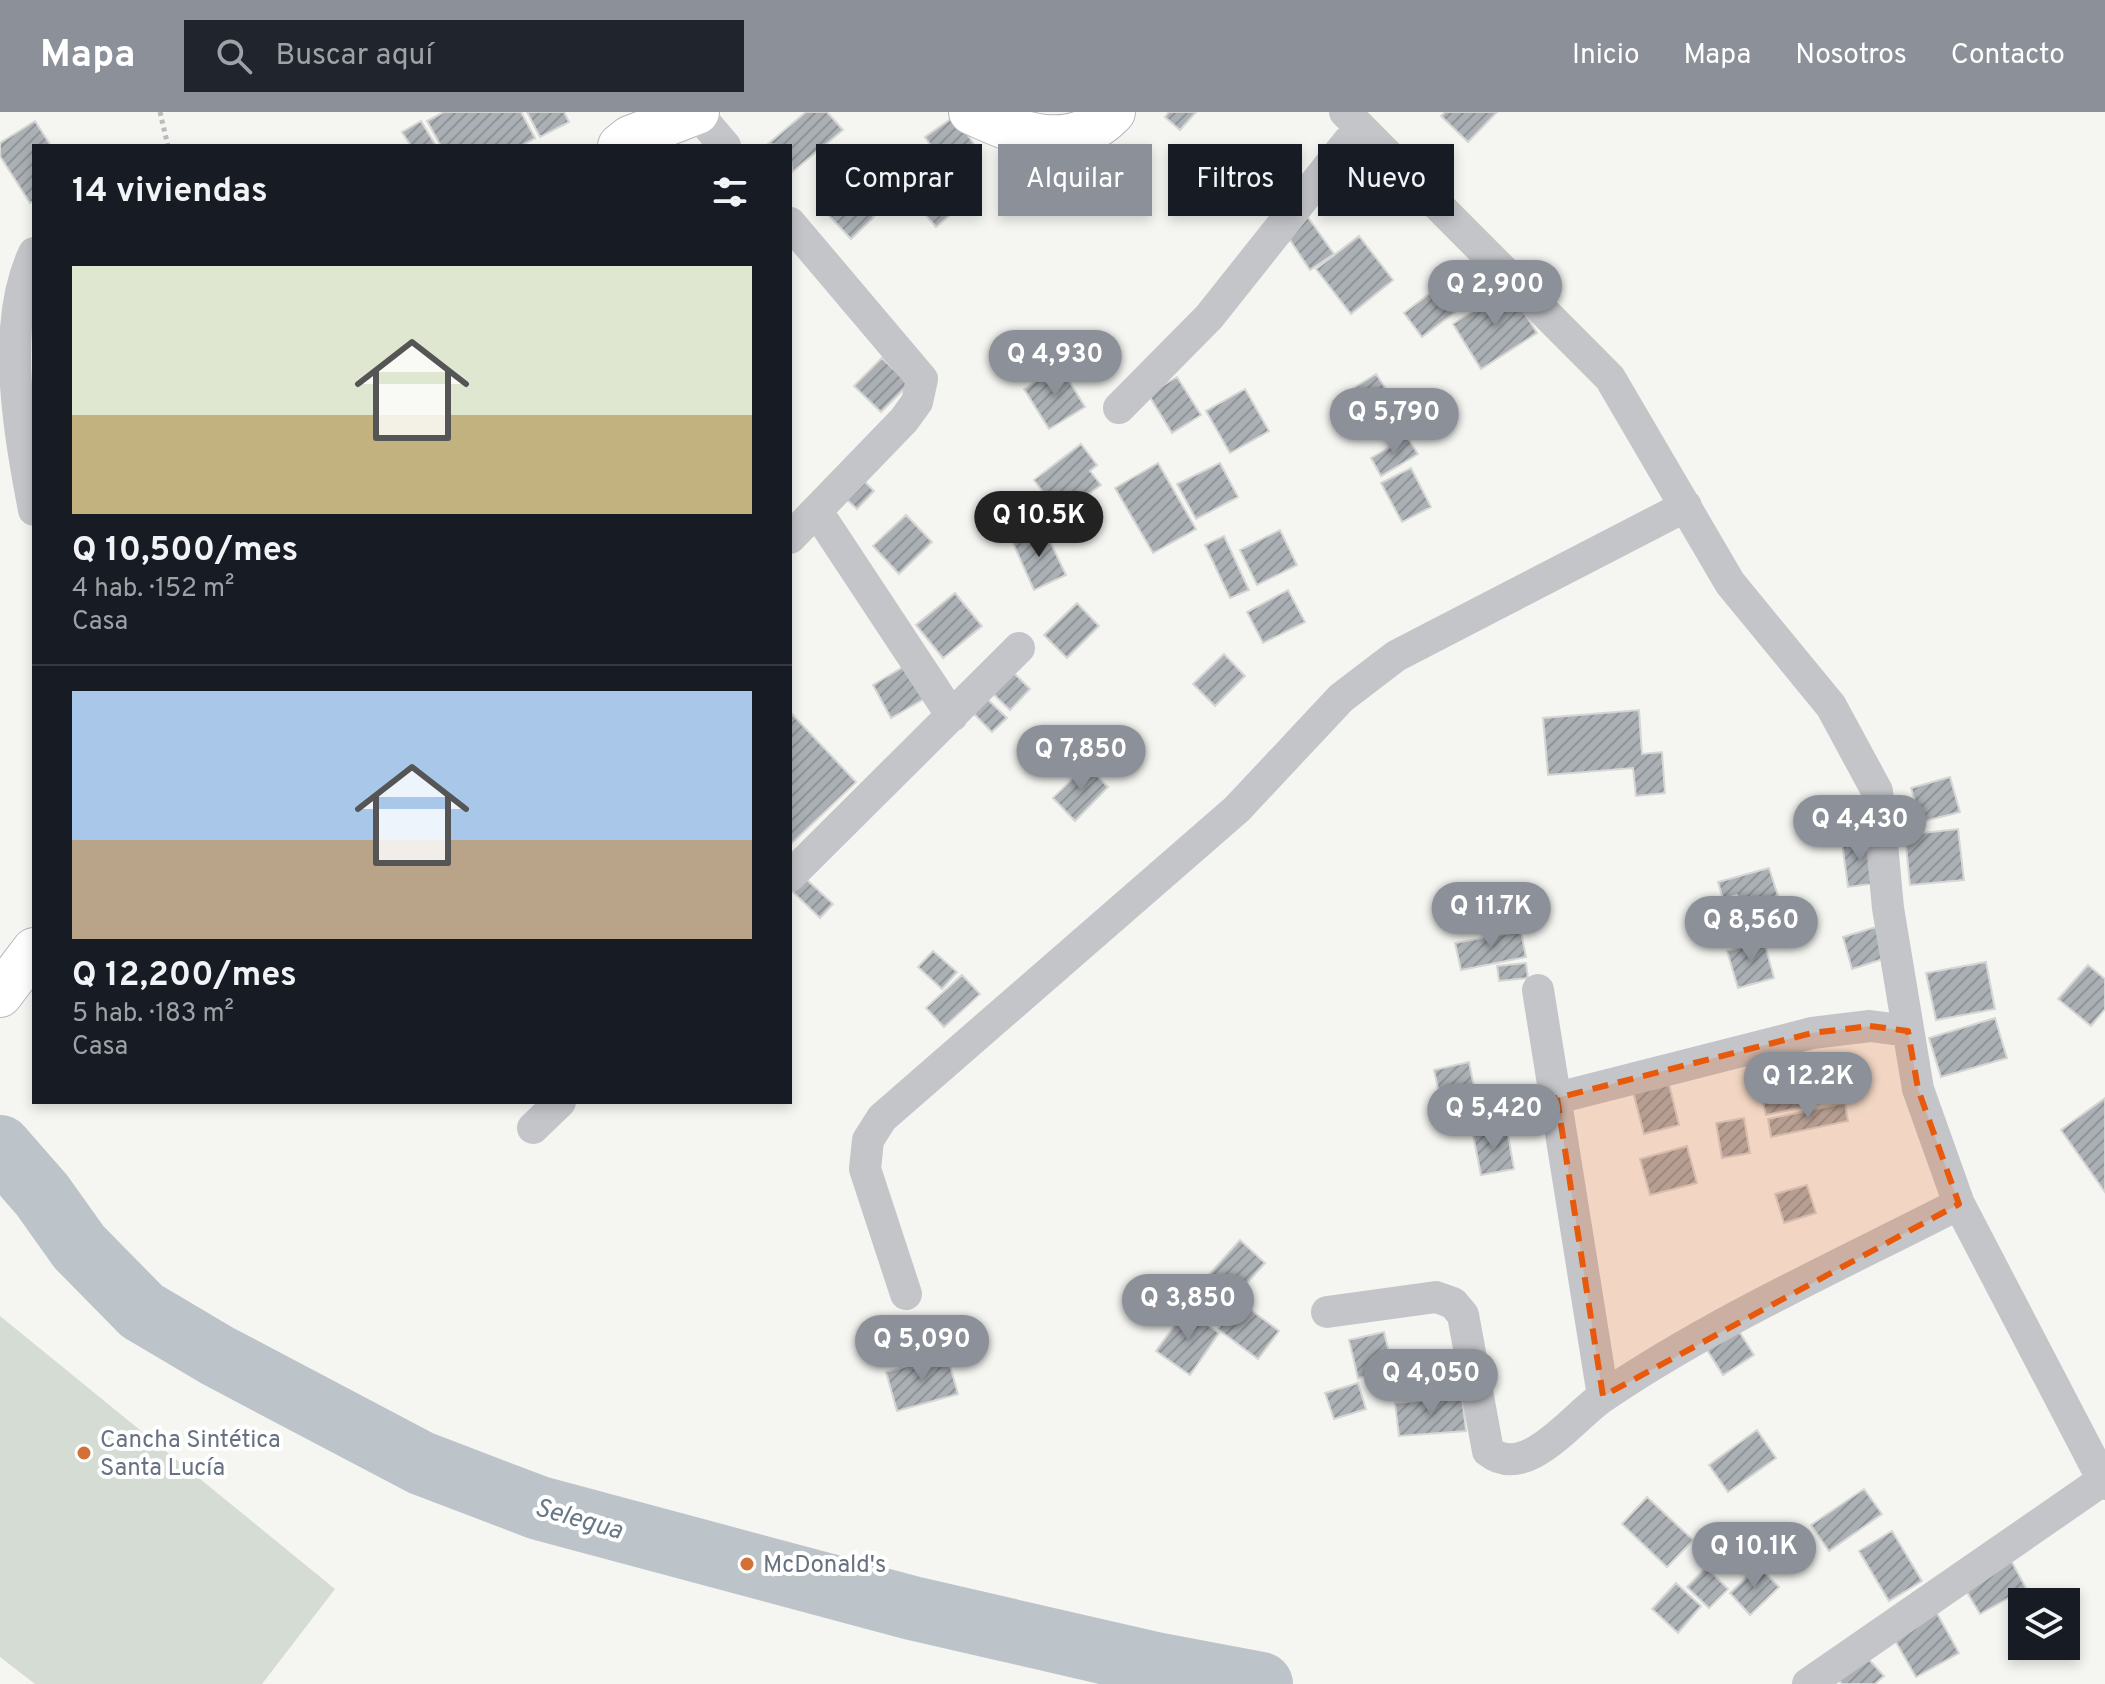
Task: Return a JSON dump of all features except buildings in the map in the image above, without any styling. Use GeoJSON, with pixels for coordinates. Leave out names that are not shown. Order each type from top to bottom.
{"type":"FeatureCollection","features":[{"type":"Feature","properties":{"kind":"street"},"geometry":{"type":"LineString","coordinates":[[622,144],[630,138],[697,112],[723,144]]}},
{"type":"Feature","properties":{"kind":"street"},"geometry":{"type":"LineString","coordinates":[[971,112],[1038,138],[1061,139],[1096,127],[1113,112]]}},
{"type":"Feature","properties":{"kind":"street"},"geometry":{"type":"LineString","coordinates":[[1119,408],[1209,317],[1352,119],[1610,378],[1730,583],[1831,706],[1877,791],[1888,908],[1918,1089],[1959,1204],[2104,1482],[1808,1684]]}},
{"type":"Feature","properties":{"kind":"street"},"geometry":{"type":"LineString","coordinates":[[792,225],[922,379],[917,402],[904,420],[818,513],[792,536]]}},
{"type":"Feature","properties":{"kind":"street"},"geometry":{"type":"LineString","coordinates":[[32,257],[10,299],[6,359],[32,499]]}},
{"type":"Feature","properties":{"kind":"street"},"geometry":{"type":"LineString","coordinates":[[906,1294],[865,1169],[868,1140],[882,1118],[1237,809],[1341,698],[1396,656],[1686,506]]}},
{"type":"Feature","properties":{"kind":"street"},"geometry":{"type":"LineString","coordinates":[[818,513],[952,716]]}},
{"type":"Feature","properties":{"kind":"street"},"geometry":{"type":"LineString","coordinates":[[792,874],[1019,648]]}},
{"type":"Feature","properties":{"kind":"street"},"geometry":{"type":"LineString","coordinates":[[0,995],[32,953]]}},
{"type":"Feature","properties":{"kind":"street"},"geometry":{"type":"LineString","coordinates":[[1538,990],[1603,1396]]}},
{"type":"Feature","properties":{"kind":"street"},"geometry":{"type":"LineString","coordinates":[[1557,1098],[1812,1033],[1870,1026],[1908,1031]]}},
{"type":"Feature","properties":{"kind":"street"},"geometry":{"type":"LineString","coordinates":[[533,1128],[558,1104]]}},
{"type":"Feature","properties":{"kind":"street"},"geometry":{"type":"LineString","coordinates":[[1327,1312],[1436,1297],[1453,1303],[1463,1315],[1488,1451],[1498,1459],[1512,1460],[1534,1453],[1603,1396],[1721,1327],[1959,1204]]}},
{"type":"Feature","properties":{"kind":"path"},"geometry":{"type":"LineString","coordinates":[[160,112],[168,144]]}},
{"type":"Feature","properties":{"kind":"highlighted area"},"geometry":{"type":"Polygon","coordinates":[[[1870,1026],[1908,1031],[1918,1089],[1959,1204],[1603,1396],[1557,1098],[1812,1033],[1870,1026]]]}},
{"type":"Feature","properties":{"kind":"shaded area","name":"Cancha Sintética Santa Lucía"},"geometry":{"type":"Polygon","coordinates":[[[0,1316],[335,1589],[262,1684],[35,1684],[0,1657],[0,1316]]]}},
{"type":"Feature","properties":{"kind":"waterway","name":"Selegua"},"geometry":{"type":"LineString","coordinates":[[0,1147],[42,1195],[79,1247],[142,1311],[218,1356],[421,1463],[539,1508],[912,1608],[1155,1664],[1261,1684]]}},
{"type":"Feature","properties":{"kind":"place","name":"Cancha Sintética Santa Lucía"},"geometry":{"type":"Point","coordinates":[84,1453]}},
{"type":"Feature","properties":{"kind":"place","name":"McDonald's"},"geometry":{"type":"Point","coordinates":[747,1564]}}]}
